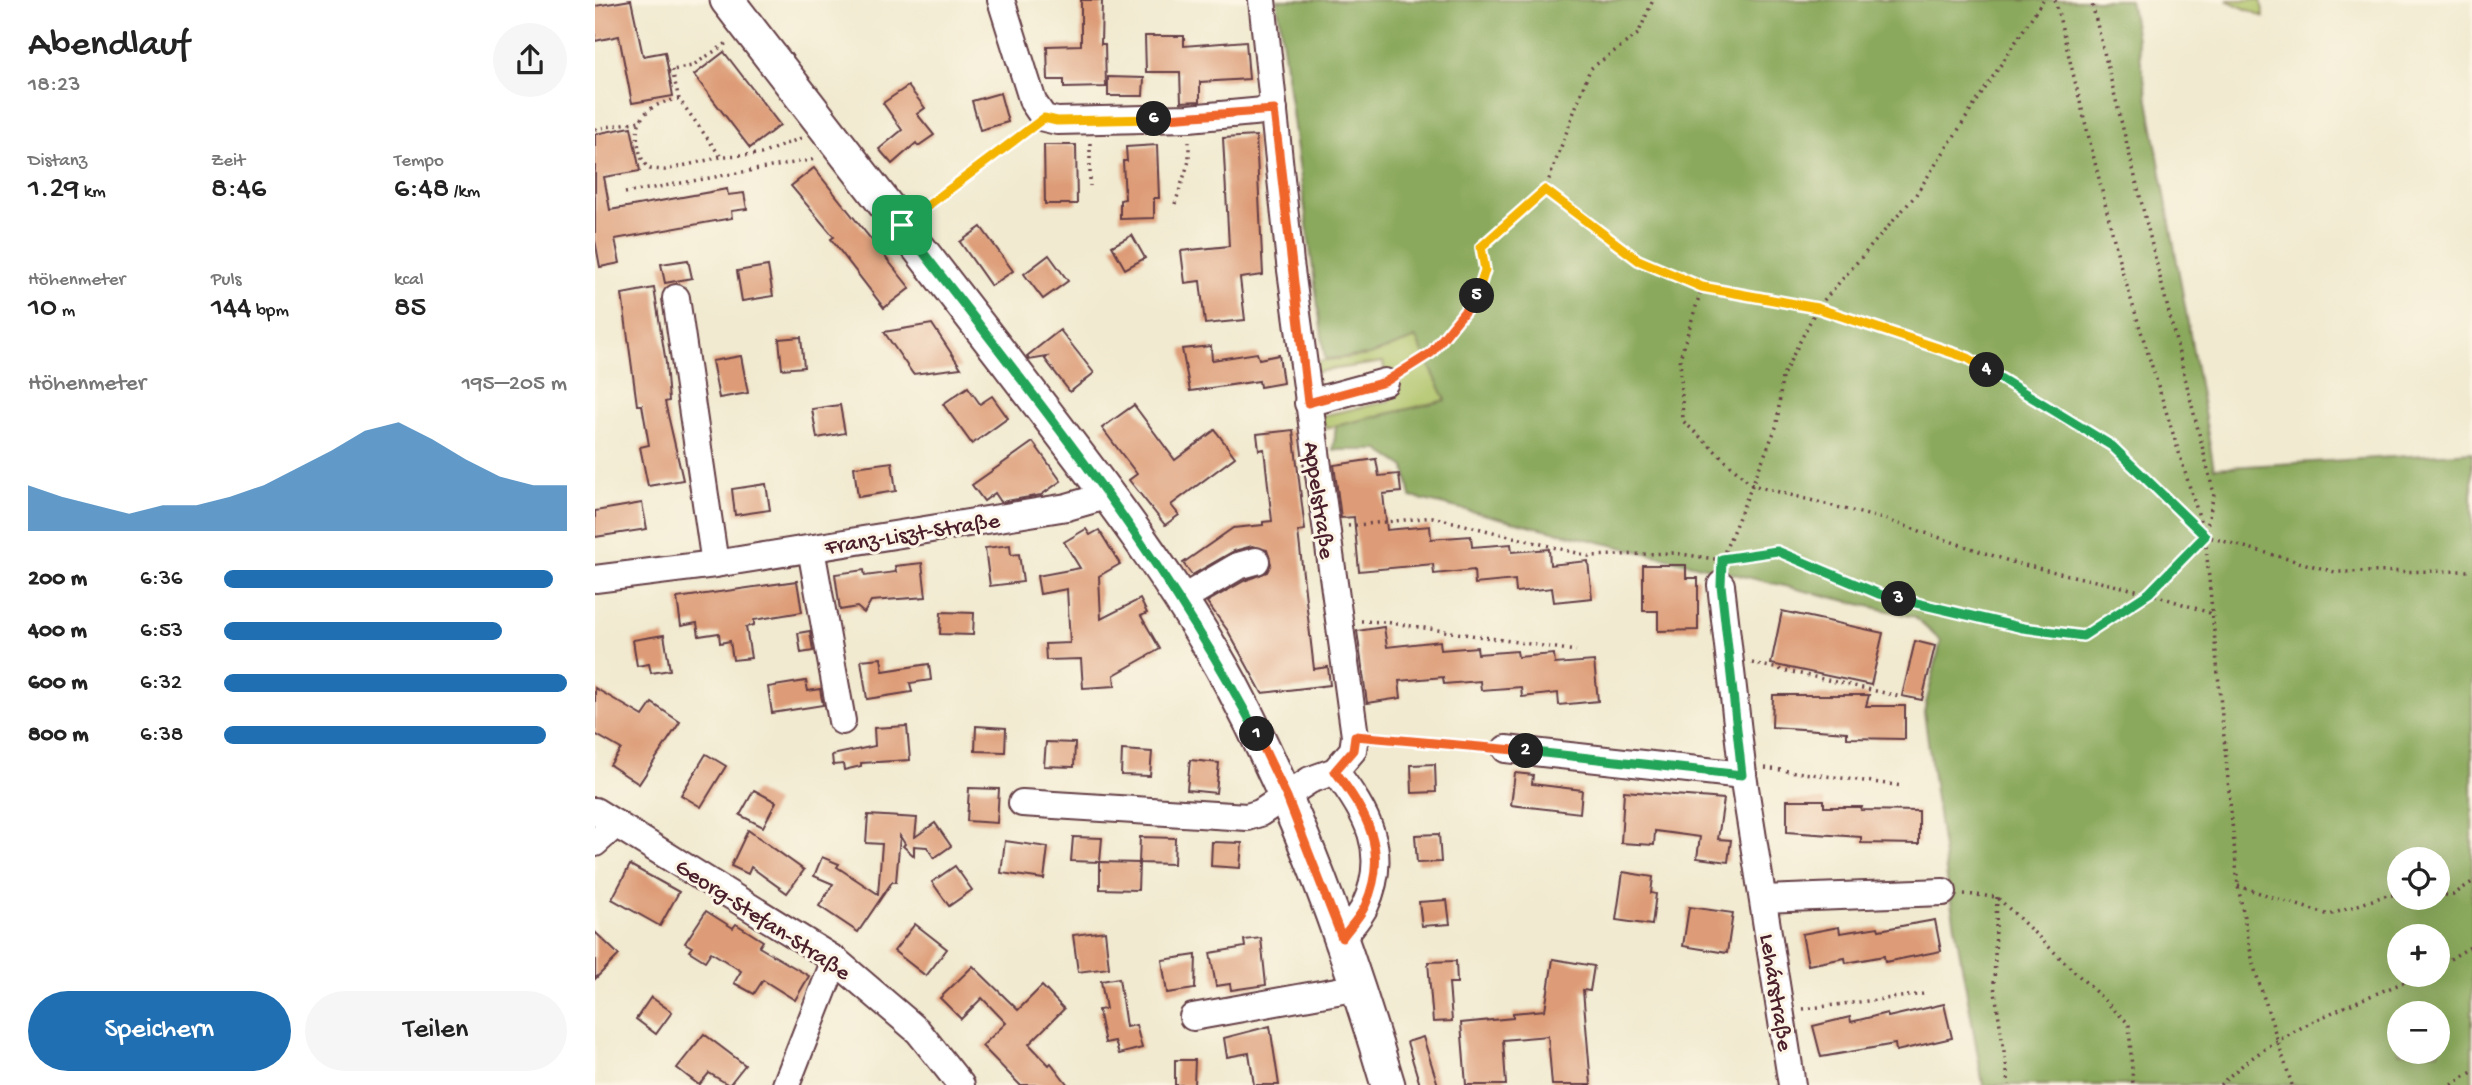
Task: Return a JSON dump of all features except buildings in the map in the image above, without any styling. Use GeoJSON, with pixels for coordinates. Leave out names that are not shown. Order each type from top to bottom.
{"type":"FeatureCollection","features":[{"type":"Feature","properties":{"kind":"main road"},"geometry":{"type":"LineString","coordinates":[[727,0],[1109,495],[1180,600],[1230,682],[1287,797],[1342,938],[1388,1085]]}},
{"type":"Feature","properties":{"kind":"street"},"geometry":{"type":"LineString","coordinates":[[1001,0],[1033,102],[1044,118],[1057,121],[1189,118],[1274,110]]}},
{"type":"Feature","properties":{"kind":"street","name":"Appelstraße"},"geometry":{"type":"LineString","coordinates":[[1262,0],[1308,403],[1355,736]]}},
{"type":"Feature","properties":{"kind":"street"},"geometry":{"type":"LineString","coordinates":[[676,298],[715,564]]}},
{"type":"Feature","properties":{"kind":"street"},"geometry":{"type":"LineString","coordinates":[[1308,403],[1385,382]]}},
{"type":"Feature","properties":{"kind":"street","name":"Franz-Liszt-Straße"},"geometry":{"type":"LineString","coordinates":[[595,579],[811,549],[1067,507],[1109,495]]}},
{"type":"Feature","properties":{"kind":"street"},"geometry":{"type":"LineString","coordinates":[[811,549],[842,721]]}},
{"type":"Feature","properties":{"kind":"street"},"geometry":{"type":"LineString","coordinates":[[1180,600],[1238,566],[1256,562]]}},
{"type":"Feature","properties":{"kind":"street","name":"Lehárstraße"},"geometry":{"type":"LineString","coordinates":[[1721,572],[1742,770],[1792,1085]]}},
{"type":"Feature","properties":{"kind":"street"},"geometry":{"type":"LineString","coordinates":[[1022,803],[1247,817],[1260,813],[1310,780],[1335,771],[1353,750],[1355,736]]}},
{"type":"Feature","properties":{"kind":"street"},"geometry":{"type":"LineString","coordinates":[[1506,749],[1742,770]]}},
{"type":"Feature","properties":{"kind":"street"},"geometry":{"type":"LineString","coordinates":[[1335,771],[1363,808],[1375,844],[1373,873],[1365,906],[1342,938]]}},
{"type":"Feature","properties":{"kind":"street","name":"Georg-Stefan-Straße"},"geometry":{"type":"LineString","coordinates":[[595,843],[605,817],[835,960],[918,1031],[961,1085]]}},
{"type":"Feature","properties":{"kind":"street","name":"Lehárstraße"},"geometry":{"type":"LineString","coordinates":[[1763,899],[1943,892]]}},
{"type":"Feature","properties":{"kind":"street"},"geometry":{"type":"LineString","coordinates":[[786,1085],[835,960]]}},
{"type":"Feature","properties":{"kind":"street"},"geometry":{"type":"LineString","coordinates":[[1193,1017],[1359,987]]}},
{"type":"Feature","properties":{"kind":"path"},"geometry":{"type":"LineString","coordinates":[[1385,382],[1431,353],[1481,292],[1485,270],[1481,247],[1545,190],[1590,69],[1638,34],[1653,0]]}},
{"type":"Feature","properties":{"kind":"path"},"geometry":{"type":"LineString","coordinates":[[1721,572],[1777,425],[1783,377],[1817,308],[1915,196],[2043,0]]}},
{"type":"Feature","properties":{"kind":"path"},"geometry":{"type":"LineString","coordinates":[[2055,0],[2120,264],[2205,536],[2210,613],[2238,886],[2253,964],[2292,1085]]}},
{"type":"Feature","properties":{"kind":"path"},"geometry":{"type":"LineString","coordinates":[[1325,529],[1433,517],[1589,556],[1674,552],[1721,572],[1777,551],[1879,594],[2023,628],[2083,636],[2149,593],[2205,536],[2214,494],[2091,0]]}},
{"type":"Feature","properties":{"kind":"path"},"geometry":{"type":"LineString","coordinates":[[721,157],[678,99],[670,70],[692,66],[749,28]]}},
{"type":"Feature","properties":{"kind":"path"},"geometry":{"type":"LineString","coordinates":[[678,99],[654,104],[640,121],[637,134],[638,155],[644,164],[656,171],[721,157],[775,150],[800,139],[820,119]]}},
{"type":"Feature","properties":{"kind":"path"},"geometry":{"type":"LineString","coordinates":[[902,225],[1044,118]]}},
{"type":"Feature","properties":{"kind":"path"},"geometry":{"type":"LineString","coordinates":[[1175,204],[1189,160],[1189,118]]}},
{"type":"Feature","properties":{"kind":"path"},"geometry":{"type":"LineString","coordinates":[[1089,120],[1090,186]]}},
{"type":"Feature","properties":{"kind":"path"},"geometry":{"type":"LineString","coordinates":[[595,130],[640,121]]}},
{"type":"Feature","properties":{"kind":"path"},"geometry":{"type":"LineString","coordinates":[[625,193],[846,153]]}},
{"type":"Feature","properties":{"kind":"path"},"geometry":{"type":"LineString","coordinates":[[1545,190],[1638,260],[1702,287],[1817,308],[1968,358],[2112,446],[2205,536],[2335,572],[2472,571]]}},
{"type":"Feature","properties":{"kind":"path"},"geometry":{"type":"LineString","coordinates":[[1702,287],[1680,358],[1683,421],[1752,485],[1888,520],[2015,562],[2149,593],[2210,613]]}},
{"type":"Feature","properties":{"kind":"path"},"geometry":{"type":"LineString","coordinates":[[1338,620],[1385,622],[1576,651]]}},
{"type":"Feature","properties":{"kind":"path"},"geometry":{"type":"LineString","coordinates":[[1730,658],[1898,696]]}},
{"type":"Feature","properties":{"kind":"path"},"geometry":{"type":"LineString","coordinates":[[1355,736],[1506,749]]}},
{"type":"Feature","properties":{"kind":"path"},"geometry":{"type":"LineString","coordinates":[[1742,770],[1903,786]]}},
{"type":"Feature","properties":{"kind":"path"},"geometry":{"type":"LineString","coordinates":[[2450,895],[2472,882]]}},
{"type":"Feature","properties":{"kind":"path"},"geometry":{"type":"LineString","coordinates":[[2238,886],[2329,915],[2387,895]]}},
{"type":"Feature","properties":{"kind":"path"},"geometry":{"type":"LineString","coordinates":[[1943,892],[1997,897],[2129,1024],[2133,1085]]}},
{"type":"Feature","properties":{"kind":"path"},"geometry":{"type":"LineString","coordinates":[[1997,897],[1994,985],[2009,1085]]}},
{"type":"Feature","properties":{"kind":"path"},"geometry":{"type":"LineString","coordinates":[[2450,959],[2472,946]]}},
{"type":"Feature","properties":{"kind":"path"},"geometry":{"type":"LineString","coordinates":[[2220,1085],[2279,1040],[2349,1005],[2393,987]]}},
{"type":"Feature","properties":{"kind":"path"},"geometry":{"type":"LineString","coordinates":[[1780,1012],[1924,994]]}},
{"type":"Feature","properties":{"kind":"path"},"geometry":{"type":"LineString","coordinates":[[2452,1085],[2472,1072]]}},
{"type":"Feature","properties":{"kind":"green space"},"geometry":{"type":"Polygon","coordinates":[[[1277,0],[2130,0],[2214,468],[2472,452],[2472,1085],[1983,1085],[1948,886],[1924,712],[1941,641],[1914,617],[1411,497],[1405,467],[1379,450],[1333,450],[1336,426],[1446,400],[1416,338],[1370,355],[1325,359],[1277,0]]]}},
{"type":"Feature","properties":{"kind":"green space"},"geometry":{"type":"Polygon","coordinates":[[[2226,0],[2261,0],[2264,17],[2226,0]]]}},
{"type":"Feature","properties":{"kind":"green space"},"geometry":{"type":"Polygon","coordinates":[[[1416,338],[1447,400],[1326,428],[1321,416],[1390,401],[1383,362],[1315,372],[1313,362],[1370,355],[1416,338]]]}},
{"type":"Feature","properties":{"kind":"route"},"geometry":{"type":"LineString","coordinates":[[1274,110],[1308,403],[1385,382],[1431,353],[1481,292],[1485,270],[1481,247],[1545,190],[1638,260],[1702,287],[1817,308],[1968,358],[2112,446],[2205,536],[2149,593],[2083,636],[2023,628],[1879,594],[1777,551],[1722,559],[1721,585],[1742,775],[1506,749],[1355,736],[1353,750],[1335,771],[1363,808],[1375,844],[1373,873],[1365,906],[1342,938],[1320,877],[1268,756],[1230,682],[1196,625],[1109,495],[902,225],[980,163],[1044,118],[1057,121],[1189,118],[1274,110]]}}]}
